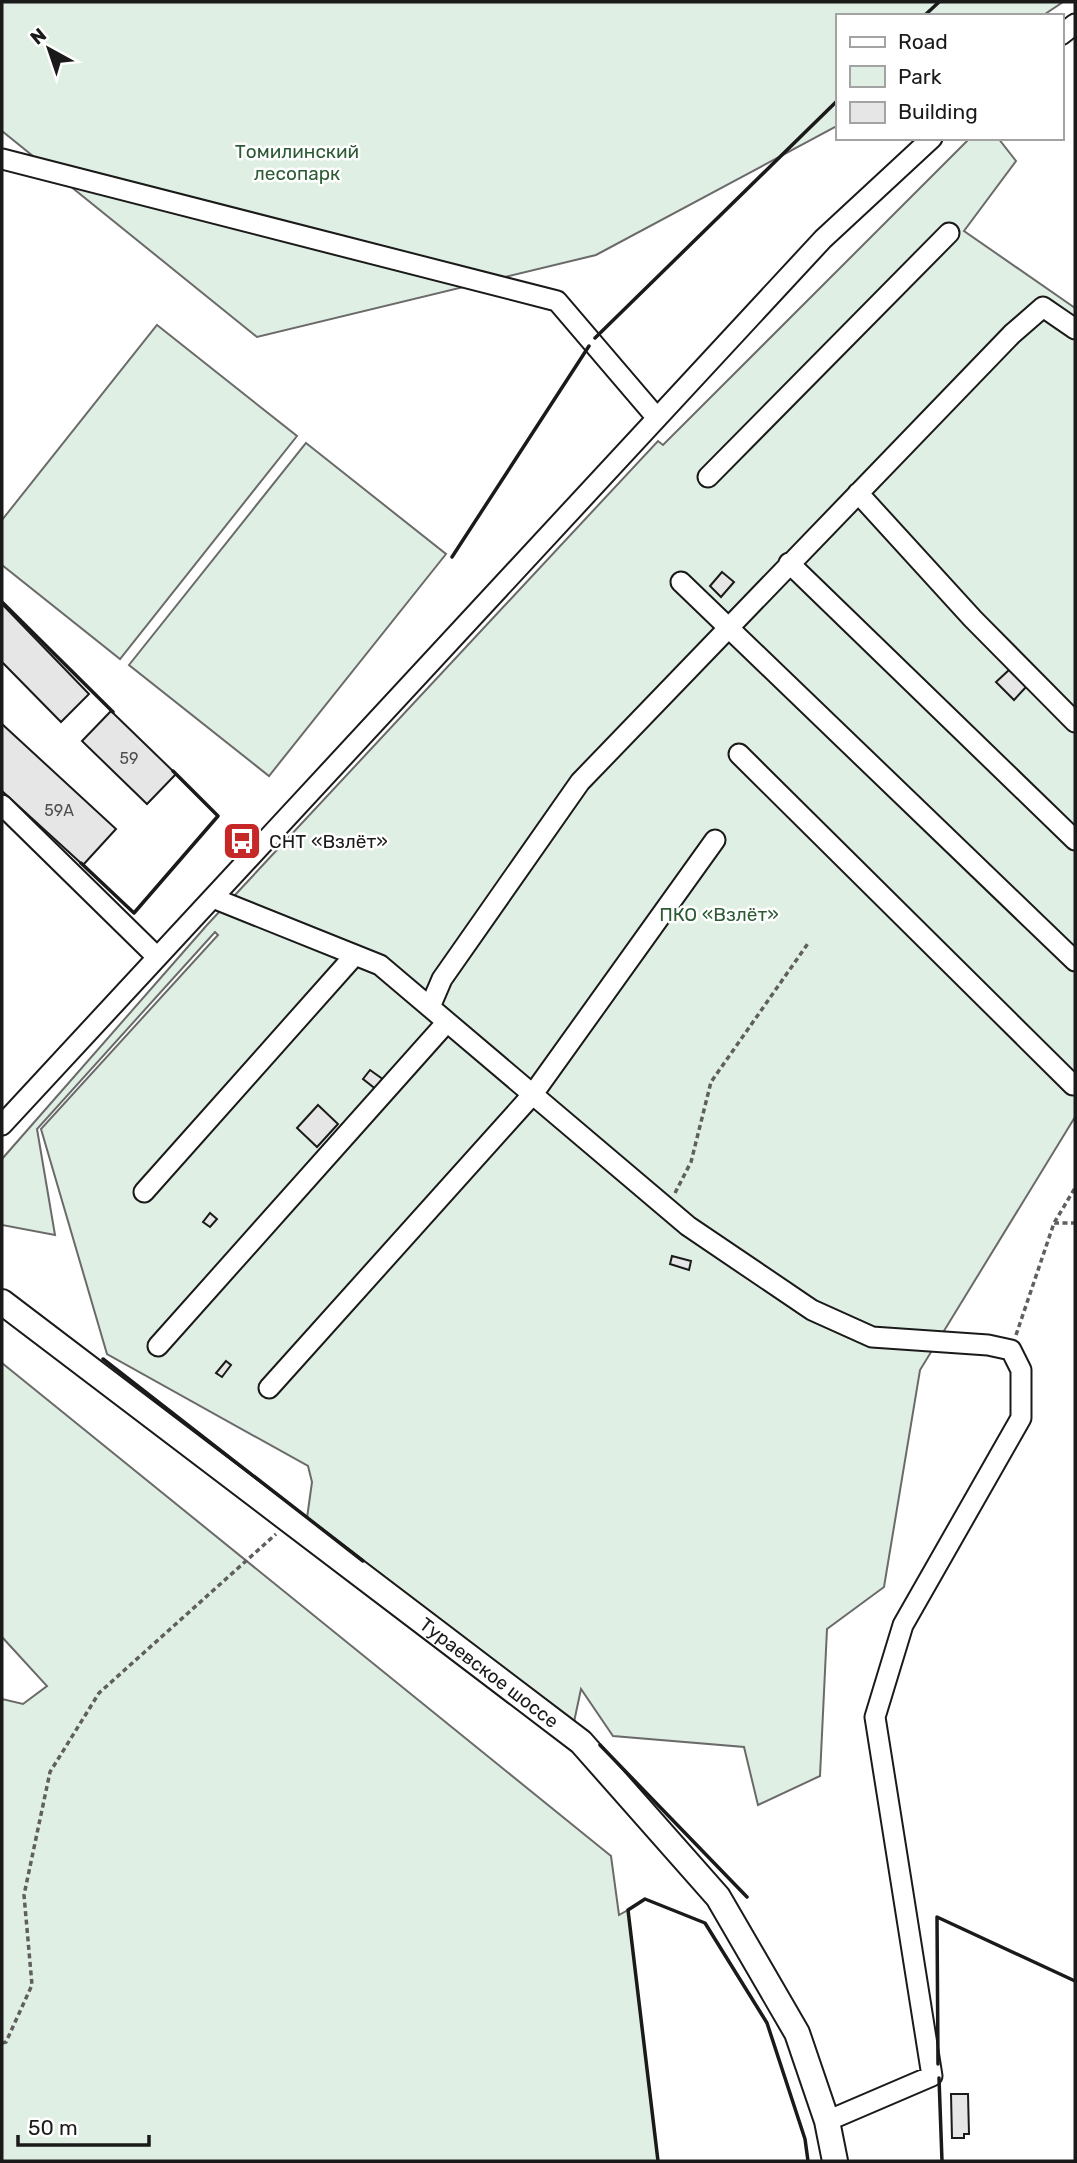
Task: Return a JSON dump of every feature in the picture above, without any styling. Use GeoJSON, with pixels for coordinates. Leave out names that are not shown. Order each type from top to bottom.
{"type":"FeatureCollection","features":[{"type":"Feature","properties":{"kind":"main road","name":"Тураевское шоссе"},"geometry":{"type":"LineString","coordinates":[[2,1302],[582,1742],[718,1898],[797,2033],[827,2121],[835,2161]]}},
{"type":"Feature","properties":{"kind":"street"},"geometry":{"type":"LineString","coordinates":[[2,1125],[823,239],[930,140]]}},
{"type":"Feature","properties":{"kind":"street"},"geometry":{"type":"LineString","coordinates":[[2,159],[557,301],[657,418]]}},
{"type":"Feature","properties":{"kind":"street"},"geometry":{"type":"LineString","coordinates":[[708,477],[948,233]]}},
{"type":"Feature","properties":{"kind":"street"},"geometry":{"type":"LineString","coordinates":[[430,1007],[442,979],[580,782],[728,626],[1012,334],[1043,307],[1075,329]]}},
{"type":"Feature","properties":{"kind":"street"},"geometry":{"type":"LineString","coordinates":[[858,493],[973,619],[1075,722]]}},
{"type":"Feature","properties":{"kind":"street"},"geometry":{"type":"LineString","coordinates":[[789,563],[1075,840]]}},
{"type":"Feature","properties":{"kind":"street"},"geometry":{"type":"LineString","coordinates":[[681,582],[1075,961]]}},
{"type":"Feature","properties":{"kind":"street"},"geometry":{"type":"LineString","coordinates":[[739,754],[1073,1085]]}},
{"type":"Feature","properties":{"kind":"street"},"geometry":{"type":"LineString","coordinates":[[2,805],[157,957]]}},
{"type":"Feature","properties":{"kind":"street"},"geometry":{"type":"LineString","coordinates":[[269,1388],[533,1094],[715,840]]}},
{"type":"Feature","properties":{"kind":"street"},"geometry":{"type":"LineString","coordinates":[[213,898],[380,965],[688,1226],[812,1310],[872,1337],[988,1345],[1011,1350],[1021,1370],[1021,1418],[903,1625],[875,1717],[932,2076],[827,2121]]}},
{"type":"Feature","properties":{"kind":"street"},"geometry":{"type":"LineString","coordinates":[[144,1192],[355,955]]}},
{"type":"Feature","properties":{"kind":"street"},"geometry":{"type":"LineString","coordinates":[[158,1346],[447,1022]]}},
{"type":"Feature","properties":{"kind":"path"},"geometry":{"type":"LineString","coordinates":[[668,1209],[691,1162],[711,1082],[809,942]]}},
{"type":"Feature","properties":{"kind":"path"},"geometry":{"type":"LineString","coordinates":[[1011,1350],[1054,1223],[1075,1188]]}},
{"type":"Feature","properties":{"kind":"path"},"geometry":{"type":"LineString","coordinates":[[1054,1223],[1075,1223]]}},
{"type":"Feature","properties":{"kind":"path"},"geometry":{"type":"LineString","coordinates":[[2,2043],[6,2042],[32,1985],[24,1895],[50,1772],[99,1693],[291,1522]]}},
{"type":"Feature","properties":{"kind":"green space","name":"Томилинский лесопарк"},"geometry":{"type":"Polygon","coordinates":[[[2,2],[1063,2],[1045,14],[836,14],[836,127],[596,255],[257,337],[2,131],[2,2]]]}},
{"type":"Feature","properties":{"kind":"green space","name":"ПКО «Взлёт»"},"geometry":{"type":"Polygon","coordinates":[[[968,140],[1000,140],[1016,161],[964,231],[1075,308],[1075,1117],[920,1370],[884,1587],[827,1629],[820,1776],[758,1805],[744,1747],[613,1736],[581,1689],[574,1722],[307,1518],[312,1482],[308,1466],[107,1354],[41,1129],[218,935],[215,932],[37,1129],[55,1235],[2,1225],[2,1159],[207,925],[658,441],[663,445],[968,140]]]}},
{"type":"Feature","properties":{"kind":"green space"},"geometry":{"type":"Polygon","coordinates":[[[157,325],[297,436],[120,659],[2,565],[2,520],[157,325]]]}},
{"type":"Feature","properties":{"kind":"green space"},"geometry":{"type":"Polygon","coordinates":[[[306,443],[446,554],[269,776],[129,665],[306,443]]]}},
{"type":"Feature","properties":{"kind":"green space"},"geometry":{"type":"Polygon","coordinates":[[[2,1363],[611,1856],[619,1915],[628,1910],[658,2161],[2,2161],[2,1699],[23,1704],[47,1686],[2,1637],[2,1363]]]}},
{"type":"Feature","properties":{"kind":"building"},"geometry":{"type":"Polygon","coordinates":[[[722,572],[734,582],[721,597],[710,586],[722,572]]]}},
{"type":"Feature","properties":{"kind":"building"},"geometry":{"type":"Polygon","coordinates":[[[2,604],[89,694],[61,722],[2,662],[2,604]]]}},
{"type":"Feature","properties":{"kind":"building"},"geometry":{"type":"Polygon","coordinates":[[[1009,670],[1026,687],[1014,700],[996,682],[1009,670]]]}},
{"type":"Feature","properties":{"kind":"building"},"geometry":{"type":"Polygon","coordinates":[[[111,711],[176,774],[147,804],[82,741],[111,711]]]}},
{"type":"Feature","properties":{"kind":"building"},"geometry":{"type":"Polygon","coordinates":[[[2,724],[116,829],[83,865],[2,791],[2,724]]]}},
{"type":"Feature","properties":{"kind":"building"},"geometry":{"type":"Polygon","coordinates":[[[370,1070],[384,1080],[377,1090],[363,1079],[370,1070]]]}},
{"type":"Feature","properties":{"kind":"building"},"geometry":{"type":"Polygon","coordinates":[[[318,1105],[338,1124],[317,1147],[297,1128],[318,1105]]]}},
{"type":"Feature","properties":{"kind":"building"},"geometry":{"type":"Polygon","coordinates":[[[210,1213],[217,1219],[210,1227],[203,1222],[210,1213]]]}},
{"type":"Feature","properties":{"kind":"building"},"geometry":{"type":"Polygon","coordinates":[[[672,1256],[691,1261],[689,1270],[670,1264],[672,1256]]]}},
{"type":"Feature","properties":{"kind":"building"},"geometry":{"type":"Polygon","coordinates":[[[226,1361],[231,1365],[222,1377],[216,1373],[226,1361]]]}},
{"type":"Feature","properties":{"kind":"building"},"geometry":{"type":"Polygon","coordinates":[[[951,2094],[968,2094],[969,2134],[964,2134],[964,2138],[952,2138],[951,2094]]]}},
{"type":"Feature","properties":{"kind":"wall"},"geometry":{"type":"LineString","coordinates":[[926,14],[939,2]]}},
{"type":"Feature","properties":{"kind":"wall"},"geometry":{"type":"LineString","coordinates":[[595,338],[836,102]]}},
{"type":"Feature","properties":{"kind":"wall"},"geometry":{"type":"LineString","coordinates":[[452,557],[589,346]]}},
{"type":"Feature","properties":{"kind":"wall"},"geometry":{"type":"LineString","coordinates":[[2,602],[113,712]]}},
{"type":"Feature","properties":{"kind":"wall"},"geometry":{"type":"LineString","coordinates":[[81,863],[134,913],[218,816],[173,771]]}},
{"type":"Feature","properties":{"kind":"wall"},"geometry":{"type":"LineString","coordinates":[[103,1359],[363,1561]]}},
{"type":"Feature","properties":{"kind":"wall"},"geometry":{"type":"LineString","coordinates":[[600,1745],[747,1897]]}},
{"type":"Feature","properties":{"kind":"wall"},"geometry":{"type":"LineString","coordinates":[[658,2161],[628,1910],[645,1899],[705,1923],[767,2023],[805,2139],[808,2161]]}},
{"type":"Feature","properties":{"kind":"wall"},"geometry":{"type":"LineString","coordinates":[[938,2064],[937,1917],[1075,1981]]}},
{"type":"Feature","properties":{"kind":"wall"},"geometry":{"type":"LineString","coordinates":[[939,2078],[942,2161]]}},
{"type":"Feature","properties":{"kind":"place","name":"СНТ «Взлёт»"},"geometry":{"type":"Point","coordinates":[242,841]}}]}
